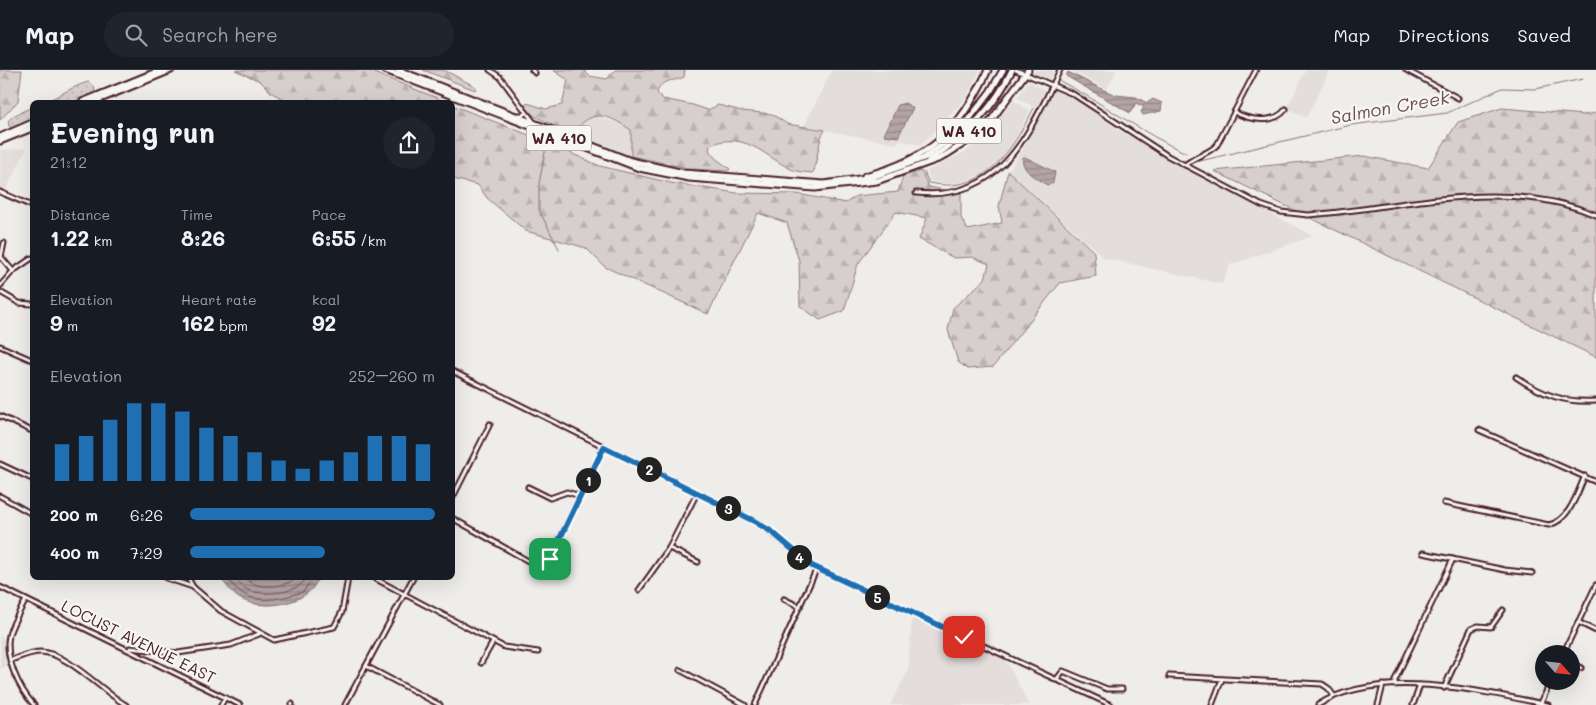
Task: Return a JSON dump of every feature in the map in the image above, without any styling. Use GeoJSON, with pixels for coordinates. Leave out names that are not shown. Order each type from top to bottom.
{"type":"FeatureCollection","features":[{"type":"Feature","properties":{"kind":"highway"},"geometry":{"type":"LineString","coordinates":[[87,100],[161,70]]}},
{"type":"Feature","properties":{"kind":"highway"},"geometry":{"type":"LineString","coordinates":[[98,100],[172,70]]}},
{"type":"Feature","properties":{"kind":"highway","name":"WA 410"},"geometry":{"type":"LineString","coordinates":[[384,70],[626,164],[689,178],[824,184],[855,181],[890,172],[924,158],[949,140],[966,123],[990,92],[1003,70]]}},
{"type":"Feature","properties":{"kind":"highway","name":"WA 410"},"geometry":{"type":"LineString","coordinates":[[398,70],[614,156],[684,173],[815,188],[838,187],[877,181],[913,169],[937,155],[971,128],[992,104],[1011,73]]}},
{"type":"Feature","properties":{"kind":"highway"},"geometry":{"type":"LineString","coordinates":[[785,181],[828,181],[858,177],[894,167],[914,158],[936,144],[960,121],[970,106],[988,70]]}},
{"type":"Feature","properties":{"kind":"highway"},"geometry":{"type":"LineString","coordinates":[[913,169],[941,158],[980,132],[1027,72]]}},
{"type":"Feature","properties":{"kind":"highway"},"geometry":{"type":"LineString","coordinates":[[0,136],[30,124]]}},
{"type":"Feature","properties":{"kind":"highway"},"geometry":{"type":"LineString","coordinates":[[0,141],[30,129]]}},
{"type":"Feature","properties":{"kind":"street"},"geometry":{"type":"LineString","coordinates":[[490,70],[500,76],[534,124]]}},
{"type":"Feature","properties":{"kind":"street"},"geometry":{"type":"LineString","coordinates":[[1016,70],[1027,72],[1080,98],[1129,132],[1185,165],[1261,205],[1292,215],[1313,215],[1476,196],[1543,199],[1596,215]]}},
{"type":"Feature","properties":{"kind":"street"},"geometry":{"type":"LineString","coordinates":[[916,193],[936,194],[962,190],[997,172],[1023,140],[1060,70]]}},
{"type":"Feature","properties":{"kind":"street"},"geometry":{"type":"LineString","coordinates":[[1185,165],[1192,158],[1209,152],[1217,145],[1256,70]]}},
{"type":"Feature","properties":{"kind":"street"},"geometry":{"type":"LineString","coordinates":[[1406,70],[1458,98]]}},
{"type":"Feature","properties":{"kind":"street"},"geometry":{"type":"LineString","coordinates":[[1234,112],[1256,120],[1276,116],[1286,109]]}},
{"type":"Feature","properties":{"kind":"street"},"geometry":{"type":"LineString","coordinates":[[504,112],[520,116],[526,112]]}},
{"type":"Feature","properties":{"kind":"street"},"geometry":{"type":"LineString","coordinates":[[0,192],[30,205]]}},
{"type":"Feature","properties":{"kind":"street"},"geometry":{"type":"LineString","coordinates":[[4,243],[1,256],[14,271]]}},
{"type":"Feature","properties":{"kind":"street"},"geometry":{"type":"LineString","coordinates":[[1,285],[14,271],[30,259]]}},
{"type":"Feature","properties":{"kind":"street"},"geometry":{"type":"LineString","coordinates":[[0,292],[19,303],[30,304]]}},
{"type":"Feature","properties":{"kind":"street"},"geometry":{"type":"LineString","coordinates":[[0,346],[30,359]]}},
{"type":"Feature","properties":{"kind":"street"},"geometry":{"type":"LineString","coordinates":[[455,372],[767,529],[800,558],[817,568],[1111,705]]}},
{"type":"Feature","properties":{"kind":"street"},"geometry":{"type":"LineString","coordinates":[[1516,377],[1546,394],[1563,400],[1572,402],[1596,401]]}},
{"type":"Feature","properties":{"kind":"street"},"geometry":{"type":"LineString","coordinates":[[0,416],[30,430]]}},
{"type":"Feature","properties":{"kind":"street"},"geometry":{"type":"LineString","coordinates":[[455,493],[490,424]]}},
{"type":"Feature","properties":{"kind":"street"},"geometry":{"type":"LineString","coordinates":[[1479,430],[1596,482]]}},
{"type":"Feature","properties":{"kind":"street"},"geometry":{"type":"LineString","coordinates":[[455,520],[544,568],[604,447]]}},
{"type":"Feature","properties":{"kind":"street"},"geometry":{"type":"LineString","coordinates":[[0,464],[30,478]]}},
{"type":"Feature","properties":{"kind":"street"},"geometry":{"type":"LineString","coordinates":[[1444,503],[1549,525],[1558,522],[1566,514],[1585,476]]}},
{"type":"Feature","properties":{"kind":"street"},"geometry":{"type":"LineString","coordinates":[[528,487],[550,498],[567,492],[580,496]]}},
{"type":"Feature","properties":{"kind":"street"},"geometry":{"type":"LineString","coordinates":[[639,590],[669,548],[697,493]]}},
{"type":"Feature","properties":{"kind":"street"},"geometry":{"type":"LineString","coordinates":[[0,496],[30,513]]}},
{"type":"Feature","properties":{"kind":"street"},"geometry":{"type":"LineString","coordinates":[[669,548],[698,562]]}},
{"type":"Feature","properties":{"kind":"street"},"geometry":{"type":"LineString","coordinates":[[1423,553],[1532,574]]}},
{"type":"Feature","properties":{"kind":"street"},"geometry":{"type":"LineString","coordinates":[[1395,685],[1410,647],[1453,559]]}},
{"type":"Feature","properties":{"kind":"street"},"geometry":{"type":"LineString","coordinates":[[755,705],[817,568]]}},
{"type":"Feature","properties":{"kind":"street"},"geometry":{"type":"LineString","coordinates":[[172,580],[193,587]]}},
{"type":"Feature","properties":{"kind":"street"},"geometry":{"type":"LineString","coordinates":[[189,580],[193,587],[221,611],[259,634],[278,640],[334,627],[340,618],[348,580]]}},
{"type":"Feature","properties":{"kind":"street"},"geometry":{"type":"LineString","coordinates":[[378,580],[493,642],[512,649],[538,652]]}},
{"type":"Feature","properties":{"kind":"street"},"geometry":{"type":"LineString","coordinates":[[345,705],[412,580]]}},
{"type":"Feature","properties":{"kind":"street"},"geometry":{"type":"LineString","coordinates":[[1568,645],[1596,585]]}},
{"type":"Feature","properties":{"kind":"street","name":"LOCUST AVENUE EAST"},"geometry":{"type":"LineString","coordinates":[[0,587],[240,705]]}},
{"type":"Feature","properties":{"kind":"street"},"geometry":{"type":"LineString","coordinates":[[784,599],[800,607]]}},
{"type":"Feature","properties":{"kind":"street"},"geometry":{"type":"LineString","coordinates":[[26,600],[9,632],[8,644],[11,660],[21,688],[34,705]]}},
{"type":"Feature","properties":{"kind":"street"},"geometry":{"type":"LineString","coordinates":[[1444,688],[1471,629],[1478,626],[1491,627],[1503,610]]}},
{"type":"Feature","properties":{"kind":"street"},"geometry":{"type":"LineString","coordinates":[[1578,622],[1596,631]]}},
{"type":"Feature","properties":{"kind":"street"},"geometry":{"type":"LineString","coordinates":[[127,648],[178,653],[231,645],[259,634]]}},
{"type":"Feature","properties":{"kind":"street"},"geometry":{"type":"LineString","coordinates":[[481,663],[493,642]]}},
{"type":"Feature","properties":{"kind":"street"},"geometry":{"type":"LineString","coordinates":[[11,660],[35,652],[51,654],[79,670],[126,705]]}},
{"type":"Feature","properties":{"kind":"street"},"geometry":{"type":"LineString","coordinates":[[366,666],[440,705]]}},
{"type":"Feature","properties":{"kind":"street"},"geometry":{"type":"LineString","coordinates":[[680,670],[745,705]]}},
{"type":"Feature","properties":{"kind":"street"},"geometry":{"type":"LineString","coordinates":[[1056,680],[1061,672],[1066,672],[1107,689],[1122,689]]}},
{"type":"Feature","properties":{"kind":"street"},"geometry":{"type":"LineString","coordinates":[[1169,676],[1322,684],[1334,696]]}},
{"type":"Feature","properties":{"kind":"street"},"geometry":{"type":"LineString","coordinates":[[1212,705],[1222,679]]}},
{"type":"Feature","properties":{"kind":"street"},"geometry":{"type":"LineString","coordinates":[[1378,705],[1383,685]]}},
{"type":"Feature","properties":{"kind":"street"},"geometry":{"type":"LineString","coordinates":[[1318,705],[1334,696],[1362,688],[1383,685],[1420,685],[1548,705]]}},
{"type":"Feature","properties":{"kind":"street"},"geometry":{"type":"LineString","coordinates":[[1413,705],[1420,685]]}},
{"type":"Feature","properties":{"kind":"street"},"geometry":{"type":"LineString","coordinates":[[1540,704],[1547,690]]}},
{"type":"Feature","properties":{"kind":"street"},"geometry":{"type":"LineString","coordinates":[[221,705],[225,698]]}},
{"type":"Feature","properties":{"kind":"shaded area"},"geometry":{"type":"Polygon","coordinates":[[[832,70],[980,70],[965,100],[921,145],[899,140],[896,144],[804,126],[832,70]]]}},
{"type":"Feature","properties":{"kind":"shaded area"},"geometry":{"type":"Polygon","coordinates":[[[1035,70],[1054,70],[1050,79],[1033,73],[1035,70]]]}},
{"type":"Feature","properties":{"kind":"shaded area"},"geometry":{"type":"Polygon","coordinates":[[[1070,70],[1115,70],[1116,71],[1107,89],[1070,70]]]}},
{"type":"Feature","properties":{"kind":"shaded area"},"geometry":{"type":"Polygon","coordinates":[[[1306,70],[1330,70],[1306,118],[1287,108],[1306,70]]]}},
{"type":"Feature","properties":{"kind":"shaded area"},"geometry":{"type":"Polygon","coordinates":[[[1029,81],[1045,90],[1036,108],[1017,98],[1029,81]]]}},
{"type":"Feature","properties":{"kind":"shaded area"},"geometry":{"type":"Polygon","coordinates":[[[1054,90],[1079,102],[1125,134],[1313,236],[1230,265],[1222,284],[1104,258],[1008,171],[1026,144],[1054,90]]]}},
{"type":"Feature","properties":{"kind":"shaded area"},"geometry":{"type":"Polygon","coordinates":[[[1014,100],[1030,111],[1010,148],[998,162],[986,172],[966,181],[954,184],[931,182],[927,171],[965,152],[982,138],[1014,100]]]}},
{"type":"Feature","properties":{"kind":"shaded area"},"geometry":{"type":"Polygon","coordinates":[[[592,115],[620,123],[631,130],[631,156],[572,135],[582,121],[592,115]]]}},
{"type":"Feature","properties":{"kind":"shaded area"},"geometry":{"type":"Polygon","coordinates":[[[27,148],[5,192],[0,189],[0,150],[27,148]]]}},
{"type":"Feature","properties":{"kind":"shaded area"},"geometry":{"type":"Polygon","coordinates":[[[912,616],[1005,659],[1029,705],[890,705],[908,671],[912,616]]]}},
{"type":"Feature","properties":{"kind":"shaded area"},"geometry":{"type":"Polygon","coordinates":[[[0,636],[5,639],[10,664],[0,669],[0,636]]]}},
{"type":"Feature","properties":{"kind":"green space"},"geometry":{"type":"Polygon","coordinates":[[[0,70],[22,70],[18,101],[0,120],[0,70]]]}},
{"type":"Feature","properties":{"kind":"green space"},"geometry":{"type":"Polygon","coordinates":[[[235,70],[367,70],[442,100],[285,100],[272,93],[260,81],[235,70]]]}},
{"type":"Feature","properties":{"kind":"green space"},"geometry":{"type":"Polygon","coordinates":[[[423,70],[444,70],[476,87],[475,90],[423,70]]]}},
{"type":"Feature","properties":{"kind":"green space"},"geometry":{"type":"Polygon","coordinates":[[[553,70],[584,70],[589,76],[607,79],[615,70],[685,70],[684,77],[665,82],[659,88],[657,93],[663,99],[708,110],[718,105],[742,111],[772,114],[787,124],[825,130],[821,137],[814,171],[812,173],[800,172],[752,146],[743,142],[733,141],[722,141],[710,145],[709,150],[715,158],[730,169],[728,171],[692,169],[631,156],[631,130],[606,117],[592,117],[586,120],[572,135],[533,115],[525,106],[527,103],[546,109],[562,105],[568,80],[553,70]]]}},
{"type":"Feature","properties":{"kind":"green space"},"geometry":{"type":"Polygon","coordinates":[[[88,82],[94,86],[95,93],[78,100],[48,100],[55,97],[88,82]]]}},
{"type":"Feature","properties":{"kind":"green space"},"geometry":{"type":"Polygon","coordinates":[[[455,106],[534,137],[600,166],[671,183],[737,193],[797,194],[846,203],[856,196],[898,192],[903,176],[921,171],[929,187],[961,193],[961,218],[968,230],[1002,223],[999,206],[1008,171],[1094,252],[1096,276],[1060,283],[993,367],[968,369],[958,362],[948,330],[953,308],[985,279],[989,264],[972,257],[954,258],[919,239],[927,218],[896,212],[858,264],[844,311],[820,320],[800,306],[799,261],[787,223],[758,213],[708,314],[605,267],[586,248],[526,231],[487,198],[478,185],[455,179],[455,106]]]}},
{"type":"Feature","properties":{"kind":"green space"},"geometry":{"type":"Polygon","coordinates":[[[30,108],[30,120],[11,128],[8,121],[13,116],[30,108]]]}},
{"type":"Feature","properties":{"kind":"green space"},"geometry":{"type":"Polygon","coordinates":[[[1502,108],[1584,115],[1596,113],[1596,357],[1214,171],[1364,156],[1428,168],[1458,122],[1502,108]]]}},
{"type":"Feature","properties":{"kind":"water"},"geometry":{"type":"Polygon","coordinates":[[[1068,72],[1116,95],[1136,97],[1147,103],[1153,99],[1162,103],[1161,111],[1143,115],[1141,112],[1144,107],[1136,103],[1130,113],[1066,76],[1068,72]]]}},
{"type":"Feature","properties":{"kind":"water"},"geometry":{"type":"Polygon","coordinates":[[[905,103],[913,108],[898,137],[884,135],[898,105],[905,103]]]}},
{"type":"Feature","properties":{"kind":"water"},"geometry":{"type":"Polygon","coordinates":[[[1025,157],[1055,172],[1053,183],[1047,185],[1031,175],[1023,163],[1022,158],[1025,157]]]}},
{"type":"Feature","properties":{"kind":"water"},"geometry":{"type":"Polygon","coordinates":[[[222,580],[317,580],[313,587],[295,600],[272,605],[248,602],[239,598],[222,580]]]}},
{"type":"Feature","properties":{"kind":"waterway","name":"Salmon Creek"},"geometry":{"type":"LineString","coordinates":[[1200,161],[1351,125],[1447,113],[1502,88],[1535,89],[1583,79]]}},
{"type":"Feature","properties":{"kind":"waterway","name":"Salmon Creek"},"geometry":{"type":"LineString","coordinates":[[1060,81],[1186,153]]}},
{"type":"Feature","properties":{"kind":"waterway","name":"Salmon Creek"},"geometry":{"type":"LineString","coordinates":[[924,172],[929,183],[949,185],[966,182],[981,176],[1006,154],[1034,108]]}},
{"type":"Feature","properties":{"kind":"waterway","name":"Salmon Creek"},"geometry":{"type":"LineString","coordinates":[[547,142],[539,184],[539,210],[559,249]]}},
{"type":"Feature","properties":{"kind":"route"},"geometry":{"type":"LineString","coordinates":[[550,559],[604,447],[754,521],[772,532],[800,558],[812,566],[964,637]]}}]}
